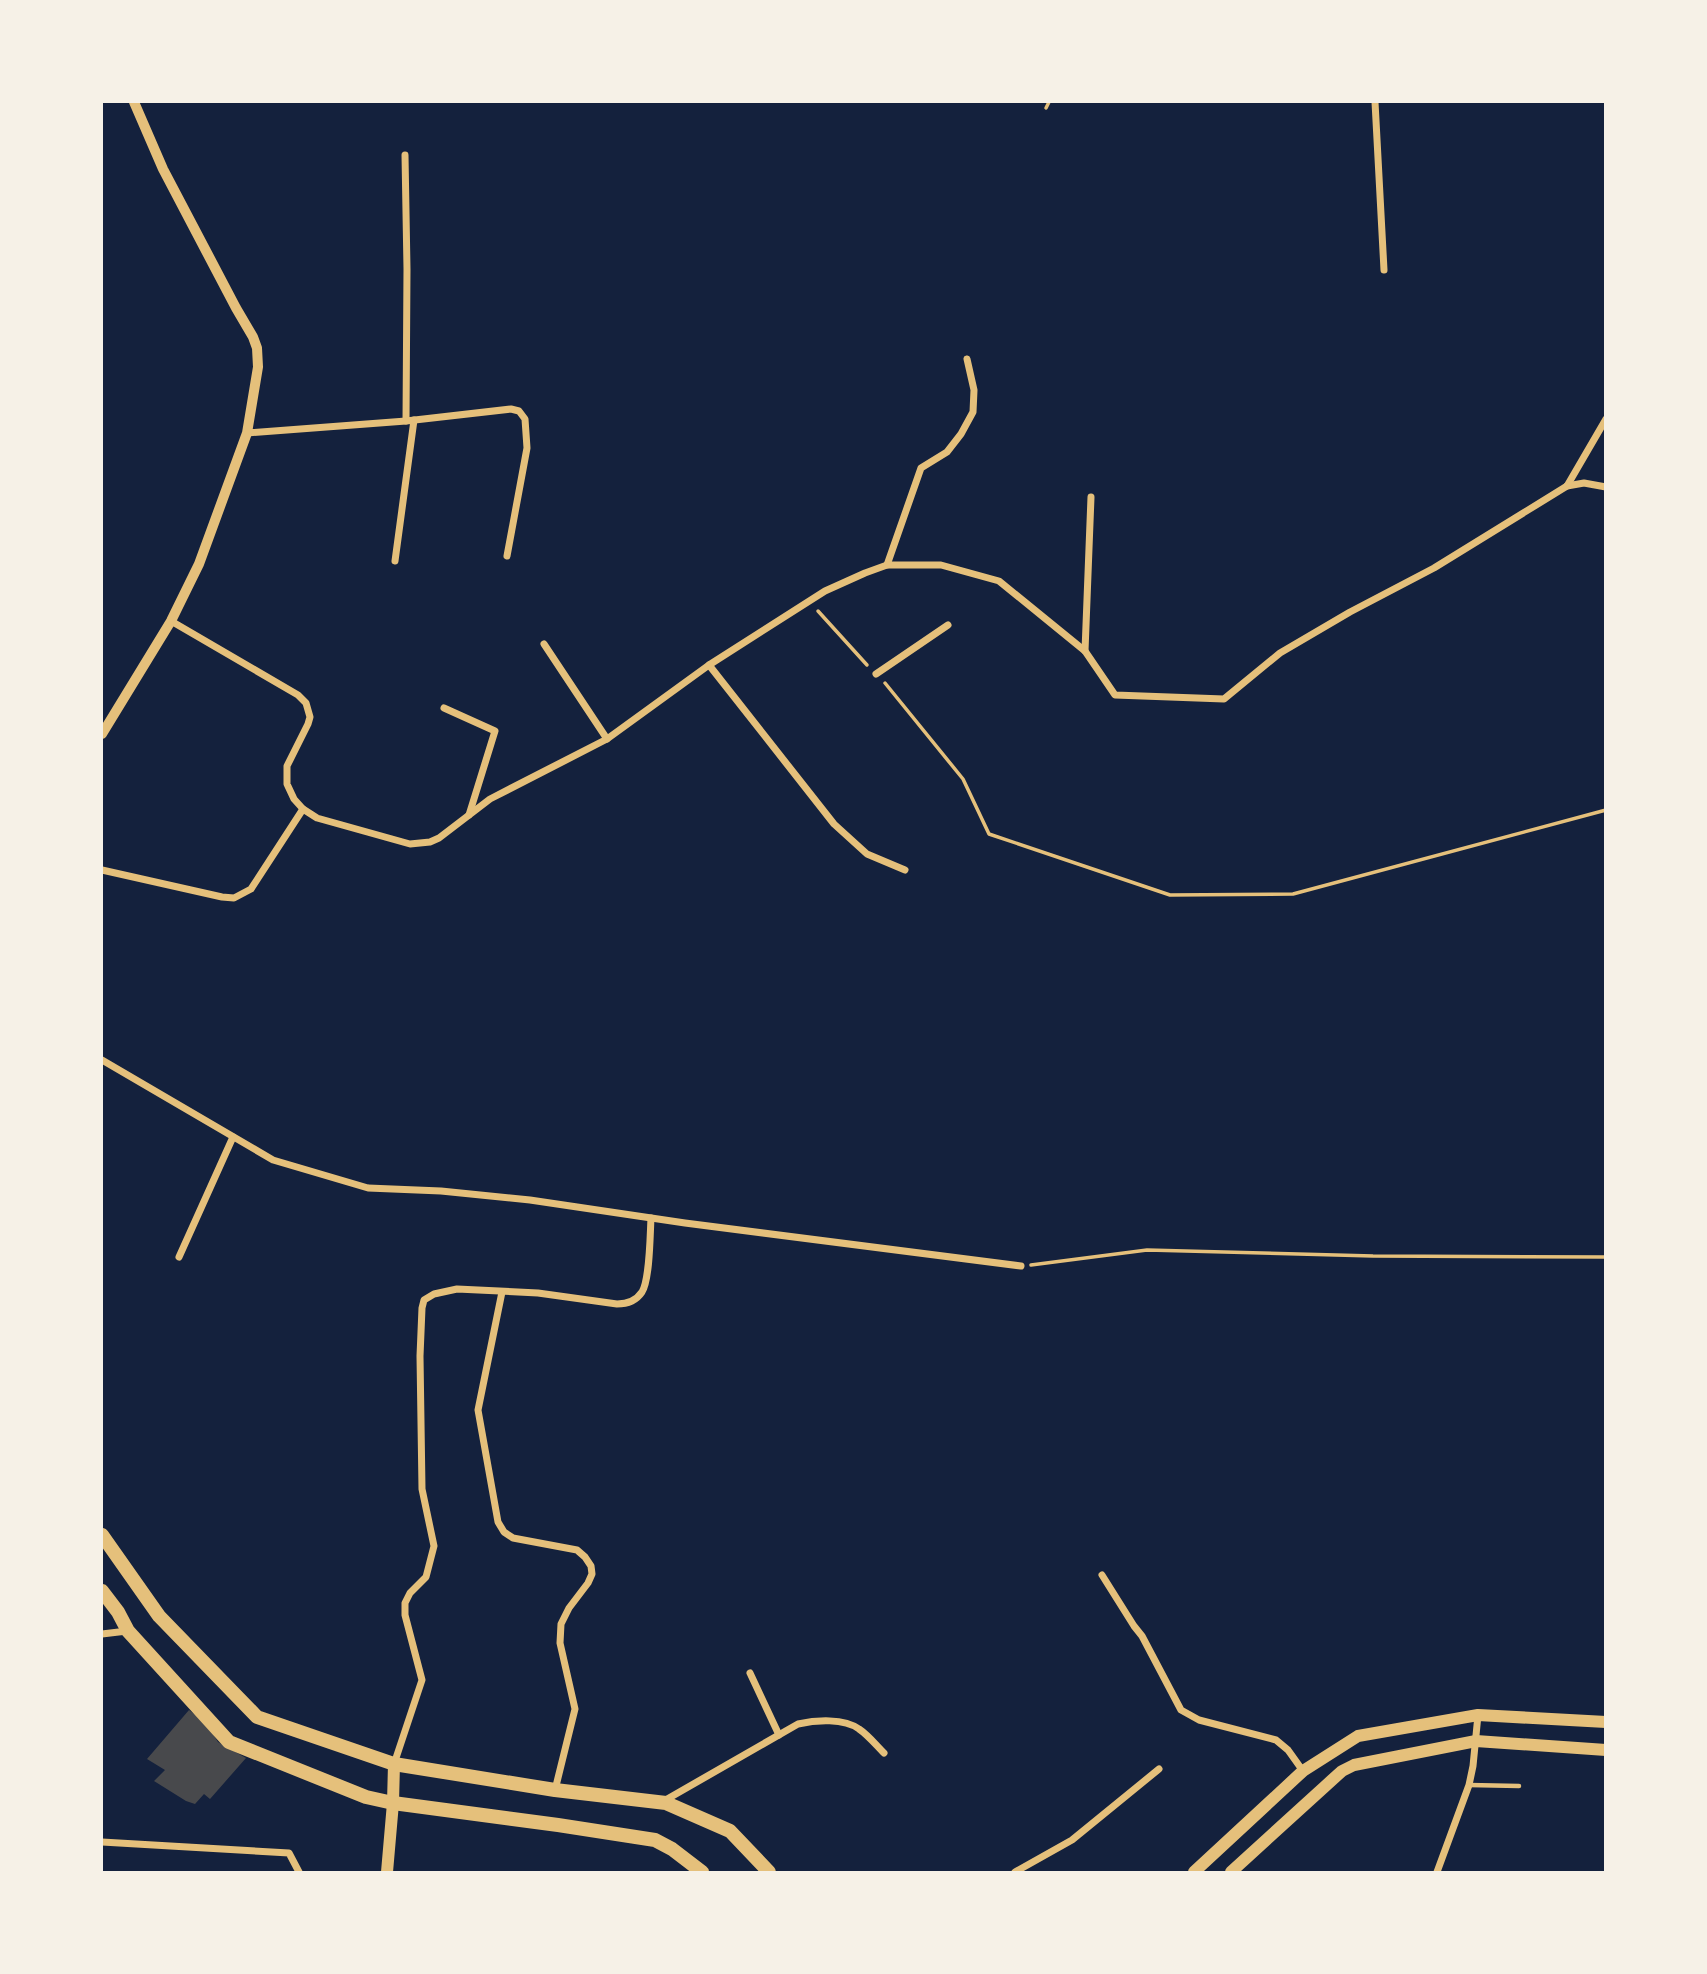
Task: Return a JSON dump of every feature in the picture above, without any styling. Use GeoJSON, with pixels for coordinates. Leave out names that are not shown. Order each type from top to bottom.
{"type":"FeatureCollection","features":[{"type":"Feature","properties":{"kind":"main road"},"geometry":{"type":"LineString","coordinates":[[102,1535],[159,1616],[257,1717],[394,1764],[555,1790],[662,1803],[730,1831],[769,1872]]}},
{"type":"Feature","properties":{"kind":"main road"},"geometry":{"type":"LineString","coordinates":[[102,1591],[128,1631],[229,1742],[366,1797],[656,1840],[673,1849],[702,1872]]}},
{"type":"Feature","properties":{"kind":"main road"},"geometry":{"type":"LineString","coordinates":[[1194,1872],[1303,1770],[1358,1736],[1478,1715],[1605,1722]]}},
{"type":"Feature","properties":{"kind":"main road"},"geometry":{"type":"LineString","coordinates":[[1231,1872],[1342,1771],[1354,1765],[1476,1741],[1605,1750]]}},
{"type":"Feature","properties":{"kind":"main road"},"geometry":{"type":"LineString","coordinates":[[386,1872],[394,1764]]}},
{"type":"Feature","properties":{"kind":"street"},"geometry":{"type":"LineString","coordinates":[[102,734],[171,621],[199,564],[247,433],[258,367],[257,348],[253,337],[163,169],[134,102]]}},
{"type":"Feature","properties":{"kind":"street"},"geometry":{"type":"LineString","coordinates":[[1375,102],[1384,270]]}},
{"type":"Feature","properties":{"kind":"street"},"geometry":{"type":"LineString","coordinates":[[395,561],[410,421],[405,155]]}},
{"type":"Feature","properties":{"kind":"street"},"geometry":{"type":"LineString","coordinates":[[887,565],[921,468],[947,452],[973,412],[974,390],[967,359]]}},
{"type":"Feature","properties":{"kind":"street"},"geometry":{"type":"LineString","coordinates":[[247,433],[410,421],[511,409],[522,413],[525,419],[527,448],[507,556]]}},
{"type":"Feature","properties":{"kind":"street"},"geometry":{"type":"LineString","coordinates":[[1567,486],[1605,419]]}},
{"type":"Feature","properties":{"kind":"street"},"geometry":{"type":"LineString","coordinates":[[171,621],[298,695],[306,703],[310,713],[309,720],[290,758],[286,775],[289,789],[303,809],[317,818],[410,845],[430,842],[490,799],[607,739],[709,665],[825,591],[887,565],[942,565],[999,581],[1085,651],[1115,695],[1224,699],[1280,653],[1434,568],[1567,486],[1584,483],[1605,487]]}},
{"type":"Feature","properties":{"kind":"street"},"geometry":{"type":"LineString","coordinates":[[1085,651],[1091,497]]}},
{"type":"Feature","properties":{"kind":"street"},"geometry":{"type":"LineString","coordinates":[[876,674],[948,625]]}},
{"type":"Feature","properties":{"kind":"street"},"geometry":{"type":"LineString","coordinates":[[544,643],[607,739]]}},
{"type":"Feature","properties":{"kind":"street"},"geometry":{"type":"LineString","coordinates":[[709,665],[834,824],[867,854],[905,870]]}},
{"type":"Feature","properties":{"kind":"street"},"geometry":{"type":"LineString","coordinates":[[444,708],[495,731],[469,815]]}},
{"type":"Feature","properties":{"kind":"street"},"geometry":{"type":"LineString","coordinates":[[102,870],[234,898],[246,893],[255,884],[303,809]]}},
{"type":"Feature","properties":{"kind":"street"},"geometry":{"type":"LineString","coordinates":[[102,1060],[272,1160],[368,1188],[441,1191],[530,1200],[1021,1266]]}},
{"type":"Feature","properties":{"kind":"street"},"geometry":{"type":"LineString","coordinates":[[179,1257],[233,1137]]}},
{"type":"Feature","properties":{"kind":"street"},"geometry":{"type":"LineString","coordinates":[[394,1764],[422,1680],[405,1615],[405,1603],[410,1593],[426,1577],[434,1546],[422,1489],[420,1356],[424,1300],[431,1295],[457,1289],[538,1293],[624,1304],[634,1300],[642,1292],[646,1282],[651,1218]]}},
{"type":"Feature","properties":{"kind":"street"},"geometry":{"type":"LineString","coordinates":[[502,1292],[478,1410],[498,1521],[504,1532],[513,1538],[577,1550],[585,1557],[591,1570],[589,1583],[569,1608],[561,1624],[561,1643],[575,1709],[555,1790]]}},
{"type":"Feature","properties":{"kind":"street"},"geometry":{"type":"LineString","coordinates":[[1102,1574],[1142,1636],[1181,1710],[1199,1720],[1276,1740],[1289,1750],[1303,1770]]}},
{"type":"Feature","properties":{"kind":"street"},"geometry":{"type":"LineString","coordinates":[[102,1634],[128,1631]]}},
{"type":"Feature","properties":{"kind":"street"},"geometry":{"type":"LineString","coordinates":[[750,1673],[779,1735]]}},
{"type":"Feature","properties":{"kind":"street"},"geometry":{"type":"LineString","coordinates":[[1437,1872],[1469,1785],[1478,1715]]}},
{"type":"Feature","properties":{"kind":"street"},"geometry":{"type":"LineString","coordinates":[[662,1803],[798,1724],[808,1721],[827,1721],[858,1728],[884,1753]]}},
{"type":"Feature","properties":{"kind":"street"},"geometry":{"type":"LineString","coordinates":[[1015,1872],[1072,1840],[1159,1769]]}},
{"type":"Feature","properties":{"kind":"street"},"geometry":{"type":"LineString","coordinates":[[102,1842],[289,1853],[299,1872]]}},
{"type":"Feature","properties":{"kind":"lane"},"geometry":{"type":"LineString","coordinates":[[1469,1785],[1519,1786]]}},
{"type":"Feature","properties":{"kind":"path"},"geometry":{"type":"LineString","coordinates":[[1046,108],[1049,102]]}},
{"type":"Feature","properties":{"kind":"path"},"geometry":{"type":"LineString","coordinates":[[809,602],[876,674],[963,779],[989,834],[1170,895],[1293,894],[1605,810]]}},
{"type":"Feature","properties":{"kind":"path"},"geometry":{"type":"LineString","coordinates":[[1021,1266],[1147,1250],[1373,1256],[1605,1257]]}},
{"type":"Feature","properties":{"kind":"building"},"geometry":{"type":"Polygon","coordinates":[[[189,1710],[206,1723],[218,1742],[246,1758],[210,1799],[204,1794],[195,1804],[154,1781],[165,1770],[147,1759],[189,1710]]]}}]}
